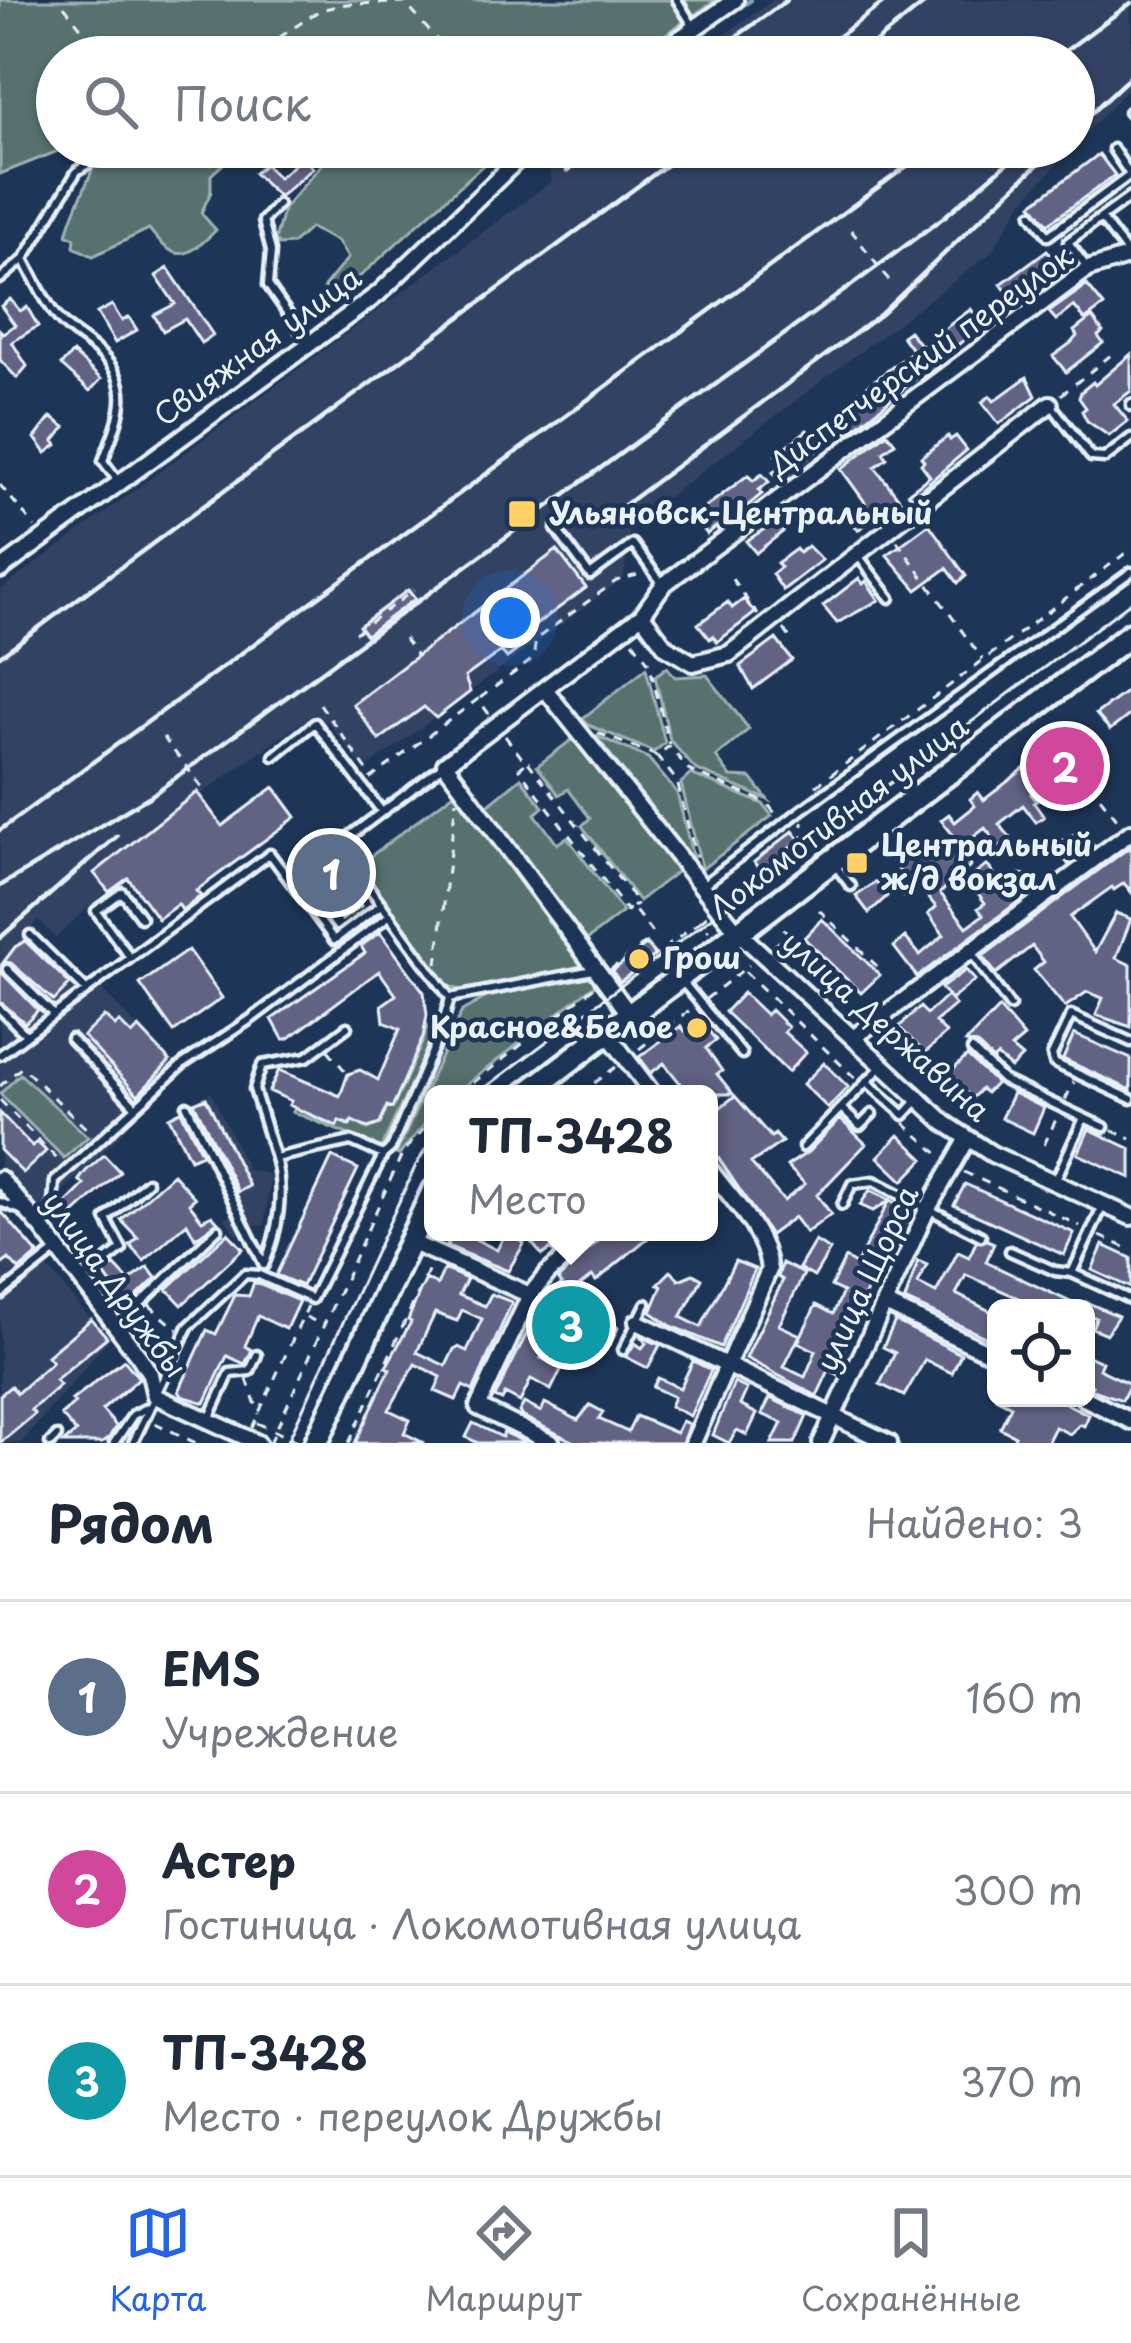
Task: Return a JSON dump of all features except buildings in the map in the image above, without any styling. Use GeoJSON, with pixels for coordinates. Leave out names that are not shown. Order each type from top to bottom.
{"type":"FeatureCollection","features":[{"type":"Feature","properties":{"kind":"main road","name":"Локомотивная улица"},"geometry":{"type":"LineString","coordinates":[[538,1085],[1131,634]]}},
{"type":"Feature","properties":{"kind":"main road"},"geometry":{"type":"LineString","coordinates":[[316,1443],[424,1212]]}},
{"type":"Feature","properties":{"kind":"street"},"geometry":{"type":"LineString","coordinates":[[683,36],[735,0]]}},
{"type":"Feature","properties":{"kind":"street","name":"Свияжная улица"},"geometry":{"type":"LineString","coordinates":[[0,571],[410,266],[510,168]]}},
{"type":"Feature","properties":{"kind":"street","name":"Диспетчерский переулок"},"geometry":{"type":"LineString","coordinates":[[446,764],[624,629],[664,585],[1088,269],[1130,256]]}},
{"type":"Feature","properties":{"kind":"street"},"geometry":{"type":"LineString","coordinates":[[641,615],[666,647],[693,663],[729,654],[1051,404]]}},
{"type":"Feature","properties":{"kind":"street","name":"улица Державина"},"geometry":{"type":"LineString","coordinates":[[544,689],[737,932],[919,1099],[967,1140],[1131,1217]]}},
{"type":"Feature","properties":{"kind":"street"},"geometry":{"type":"LineString","coordinates":[[446,764],[630,1016]]}},
{"type":"Feature","properties":{"kind":"street"},"geometry":{"type":"LineString","coordinates":[[854,1038],[1130,833]]}},
{"type":"Feature","properties":{"kind":"street"},"geometry":{"type":"LineString","coordinates":[[607,1033],[646,1085]]}},
{"type":"Feature","properties":{"kind":"street","name":"улица Щорса"},"geometry":{"type":"LineString","coordinates":[[821,1443],[927,1210],[967,1140]]}},
{"type":"Feature","properties":{"kind":"street","name":"улица Дружбы"},"geometry":{"type":"LineString","coordinates":[[0,1179],[150,1374],[152,1401],[253,1441]]}},
{"type":"Feature","properties":{"kind":"street"},"geometry":{"type":"LineString","coordinates":[[693,1443],[767,1280],[768,1260],[758,1235],[718,1180]]}},
{"type":"Feature","properties":{"kind":"street"},"geometry":{"type":"LineString","coordinates":[[552,1443],[478,1407],[530,1295],[584,1241]]}},
{"type":"Feature","properties":{"kind":"street"},"geometry":{"type":"LineString","coordinates":[[410,1242],[530,1295]]}},
{"type":"Feature","properties":{"kind":"street"},"geometry":{"type":"LineString","coordinates":[[885,1304],[987,1352]]}},
{"type":"Feature","properties":{"kind":"street"},"geometry":{"type":"LineString","coordinates":[[637,1322],[889,1443]]}},
{"type":"Feature","properties":{"kind":"street"},"geometry":{"type":"LineString","coordinates":[[1095,1403],[1131,1420]]}},
{"type":"Feature","properties":{"kind":"lane"},"geometry":{"type":"LineString","coordinates":[[677,0],[694,28]]}},
{"type":"Feature","properties":{"kind":"lane"},"geometry":{"type":"LineString","coordinates":[[1032,214],[1048,236],[1131,176],[1113,149]]}},
{"type":"Feature","properties":{"kind":"lane"},"geometry":{"type":"LineString","coordinates":[[0,279],[24,259],[82,168]]}},
{"type":"Feature","properties":{"kind":"lane"},"geometry":{"type":"LineString","coordinates":[[1088,269],[1068,242],[1131,196]]}},
{"type":"Feature","properties":{"kind":"lane"},"geometry":{"type":"LineString","coordinates":[[278,204],[263,221],[271,251],[268,285],[310,344]]}},
{"type":"Feature","properties":{"kind":"lane"},"geometry":{"type":"LineString","coordinates":[[1101,218],[1130,256]]}},
{"type":"Feature","properties":{"kind":"lane"},"geometry":{"type":"LineString","coordinates":[[24,259],[56,316],[103,355],[121,386],[119,422],[103,461],[118,482]]}},
{"type":"Feature","properties":{"kind":"lane"},"geometry":{"type":"LineString","coordinates":[[1051,404],[1090,457],[1106,458],[1131,438]]}},
{"type":"Feature","properties":{"kind":"lane"},"geometry":{"type":"LineString","coordinates":[[1122,446],[1131,458]]}},
{"type":"Feature","properties":{"kind":"lane"},"geometry":{"type":"LineString","coordinates":[[556,529],[590,575],[633,544],[664,585]]}},
{"type":"Feature","properties":{"kind":"lane"},"geometry":{"type":"LineString","coordinates":[[857,555],[890,598]]}},
{"type":"Feature","properties":{"kind":"lane"},"geometry":{"type":"LineString","coordinates":[[701,887],[1131,572]]}},
{"type":"Feature","properties":{"kind":"lane"},"geometry":{"type":"LineString","coordinates":[[274,756],[315,723],[368,781],[382,812]]}},
{"type":"Feature","properties":{"kind":"lane"},"geometry":{"type":"LineString","coordinates":[[446,764],[338,845],[450,998]]}},
{"type":"Feature","properties":{"kind":"lane"},"geometry":{"type":"LineString","coordinates":[[0,1055],[270,854],[334,940],[382,904]]}},
{"type":"Feature","properties":{"kind":"lane"},"geometry":{"type":"LineString","coordinates":[[832,860],[851,886]]}},
{"type":"Feature","properties":{"kind":"lane"},"geometry":{"type":"LineString","coordinates":[[129,956],[97,910],[122,892],[141,918]]}},
{"type":"Feature","properties":{"kind":"lane"},"geometry":{"type":"LineString","coordinates":[[42,1228],[52,1213],[55,1181],[183,1064],[390,915]]}},
{"type":"Feature","properties":{"kind":"lane"},"geometry":{"type":"LineString","coordinates":[[29,935],[85,989]]}},
{"type":"Feature","properties":{"kind":"lane"},"geometry":{"type":"LineString","coordinates":[[970,952],[1010,1006]]}},
{"type":"Feature","properties":{"kind":"lane"},"geometry":{"type":"LineString","coordinates":[[7,969],[53,1013]]}},
{"type":"Feature","properties":{"kind":"lane"},"geometry":{"type":"LineString","coordinates":[[450,998],[600,975]]}},
{"type":"Feature","properties":{"kind":"lane"},"geometry":{"type":"LineString","coordinates":[[679,977],[742,1054]]}},
{"type":"Feature","properties":{"kind":"lane"},"geometry":{"type":"LineString","coordinates":[[133,1443],[184,1334],[245,1274],[259,1274],[312,1299],[383,1155],[391,1148],[450,998]]}},
{"type":"Feature","properties":{"kind":"lane"},"geometry":{"type":"LineString","coordinates":[[0,1009],[26,1035]]}},
{"type":"Feature","properties":{"kind":"lane"},"geometry":{"type":"LineString","coordinates":[[1131,1042],[1071,1015],[1052,1055],[1054,1063],[1131,1099]]}},
{"type":"Feature","properties":{"kind":"lane"},"geometry":{"type":"LineString","coordinates":[[1096,1027],[1100,1017]]}},
{"type":"Feature","properties":{"kind":"lane"},"geometry":{"type":"LineString","coordinates":[[259,1274],[275,1240],[280,1176],[254,1089],[262,1065],[307,1057],[346,1027]]}},
{"type":"Feature","properties":{"kind":"lane"},"geometry":{"type":"LineString","coordinates":[[71,1039],[136,1107]]}},
{"type":"Feature","properties":{"kind":"lane"},"geometry":{"type":"LineString","coordinates":[[972,1050],[1003,1080],[1105,1127]]}},
{"type":"Feature","properties":{"kind":"lane"},"geometry":{"type":"LineString","coordinates":[[803,1147],[882,1065]]}},
{"type":"Feature","properties":{"kind":"lane"},"geometry":{"type":"LineString","coordinates":[[864,1083],[904,1115],[919,1099]]}},
{"type":"Feature","properties":{"kind":"lane"},"geometry":{"type":"LineString","coordinates":[[188,1106],[264,1265]]}},
{"type":"Feature","properties":{"kind":"lane"},"geometry":{"type":"LineString","coordinates":[[841,1108],[860,1126],[872,1114]]}},
{"type":"Feature","properties":{"kind":"lane"},"geometry":{"type":"LineString","coordinates":[[1054,1182],[1084,1118]]}},
{"type":"Feature","properties":{"kind":"lane"},"geometry":{"type":"LineString","coordinates":[[275,1158],[351,1142],[383,1155]]}},
{"type":"Feature","properties":{"kind":"lane"},"geometry":{"type":"LineString","coordinates":[[842,1204],[852,1184],[874,1181],[981,1236]]}},
{"type":"Feature","properties":{"kind":"lane"},"geometry":{"type":"LineString","coordinates":[[82,1280],[122,1249],[106,1219],[147,1182]]}},
{"type":"Feature","properties":{"kind":"lane"},"geometry":{"type":"LineString","coordinates":[[0,1202],[30,1214]]}},
{"type":"Feature","properties":{"kind":"lane"},"geometry":{"type":"LineString","coordinates":[[1072,1273],[1103,1204]]}},
{"type":"Feature","properties":{"kind":"lane"},"geometry":{"type":"LineString","coordinates":[[116,1326],[218,1228]]}},
{"type":"Feature","properties":{"kind":"lane"},"geometry":{"type":"LineString","coordinates":[[0,1295],[58,1249]]}},
{"type":"Feature","properties":{"kind":"lane"},"geometry":{"type":"LineString","coordinates":[[1010,1250],[1131,1300]]}},
{"type":"Feature","properties":{"kind":"lane"},"geometry":{"type":"LineString","coordinates":[[530,1295],[566,1312]]}},
{"type":"Feature","properties":{"kind":"lane"},"geometry":{"type":"LineString","coordinates":[[623,1350],[646,1304]]}},
{"type":"Feature","properties":{"kind":"lane"},"geometry":{"type":"LineString","coordinates":[[208,1421],[230,1373],[250,1371],[257,1355]]}},
{"type":"Feature","properties":{"kind":"lane"},"geometry":{"type":"LineString","coordinates":[[114,1443],[133,1414],[152,1401]]}},
{"type":"Feature","properties":{"kind":"path"},"geometry":{"type":"LineString","coordinates":[[281,36],[320,10],[405,2],[434,36]]}},
{"type":"Feature","properties":{"kind":"path"},"geometry":{"type":"LineString","coordinates":[[64,6],[88,36]]}},
{"type":"Feature","properties":{"kind":"path"},"geometry":{"type":"LineString","coordinates":[[850,230],[890,282]]}},
{"type":"Feature","properties":{"kind":"path"},"geometry":{"type":"LineString","coordinates":[[1051,404],[1116,351]]}},
{"type":"Feature","properties":{"kind":"path"},"geometry":{"type":"LineString","coordinates":[[0,485],[44,538]]}},
{"type":"Feature","properties":{"kind":"path"},"geometry":{"type":"LineString","coordinates":[[890,530],[983,661]]}},
{"type":"Feature","properties":{"kind":"path"},"geometry":{"type":"LineString","coordinates":[[803,796],[1131,550]]}},
{"type":"Feature","properties":{"kind":"path"},"geometry":{"type":"LineString","coordinates":[[320,704],[368,781],[533,659],[536,639],[616,581],[637,575]]}},
{"type":"Feature","properties":{"kind":"path"},"geometry":{"type":"LineString","coordinates":[[732,579],[792,641]]}},
{"type":"Feature","properties":{"kind":"path"},"geometry":{"type":"LineString","coordinates":[[356,633],[414,590]]}},
{"type":"Feature","properties":{"kind":"path"},"geometry":{"type":"LineString","coordinates":[[624,629],[649,663],[669,746],[690,771],[766,803],[777,816],[790,806]]}},
{"type":"Feature","properties":{"kind":"path"},"geometry":{"type":"LineString","coordinates":[[404,638],[418,657]]}},
{"type":"Feature","properties":{"kind":"path"},"geometry":{"type":"LineString","coordinates":[[478,700],[526,764]]}},
{"type":"Feature","properties":{"kind":"path"},"geometry":{"type":"LineString","coordinates":[[570,721],[577,716],[586,728],[657,756],[677,781],[696,856]]}},
{"type":"Feature","properties":{"kind":"path"},"geometry":{"type":"LineString","coordinates":[[1058,729],[1072,747]]}},
{"type":"Feature","properties":{"kind":"path"},"geometry":{"type":"LineString","coordinates":[[163,737],[204,790]]}},
{"type":"Feature","properties":{"kind":"path"},"geometry":{"type":"LineString","coordinates":[[657,756],[669,746]]}},
{"type":"Feature","properties":{"kind":"path"},"geometry":{"type":"LineString","coordinates":[[529,761],[638,903],[632,908],[627,911],[519,770],[526,764],[529,761]]}},
{"type":"Feature","properties":{"kind":"path"},"geometry":{"type":"LineString","coordinates":[[677,781],[690,771]]}},
{"type":"Feature","properties":{"kind":"path"},"geometry":{"type":"LineString","coordinates":[[435,977],[458,781]]}},
{"type":"Feature","properties":{"kind":"path"},"geometry":{"type":"LineString","coordinates":[[1089,783],[1130,833]]}},
{"type":"Feature","properties":{"kind":"path"},"geometry":{"type":"LineString","coordinates":[[554,815],[564,807]]}},
{"type":"Feature","properties":{"kind":"path"},"geometry":{"type":"LineString","coordinates":[[596,870],[606,862]]}},
{"type":"Feature","properties":{"kind":"path"},"geometry":{"type":"LineString","coordinates":[[747,886],[760,902]]}},
{"type":"Feature","properties":{"kind":"path"},"geometry":{"type":"LineString","coordinates":[[632,908],[664,949]]}},
{"type":"Feature","properties":{"kind":"path"},"geometry":{"type":"LineString","coordinates":[[621,982],[718,909]]}},
{"type":"Feature","properties":{"kind":"path"},"geometry":{"type":"LineString","coordinates":[[819,910],[883,972]]}},
{"type":"Feature","properties":{"kind":"path"},"geometry":{"type":"LineString","coordinates":[[701,921],[711,932]]}},
{"type":"Feature","properties":{"kind":"path"},"geometry":{"type":"LineString","coordinates":[[773,947],[789,934],[779,923]]}},
{"type":"Feature","properties":{"kind":"path"},"geometry":{"type":"LineString","coordinates":[[471,1085],[600,975],[657,939]]}},
{"type":"Feature","properties":{"kind":"path"},"geometry":{"type":"LineString","coordinates":[[732,959],[864,1083]]}},
{"type":"Feature","properties":{"kind":"path"},"geometry":{"type":"LineString","coordinates":[[592,1085],[749,965]]}},
{"type":"Feature","properties":{"kind":"path"},"geometry":{"type":"LineString","coordinates":[[323,1045],[346,1072]]}},
{"type":"Feature","properties":{"kind":"path"},"geometry":{"type":"LineString","coordinates":[[0,1086],[22,1067],[99,1141]]}},
{"type":"Feature","properties":{"kind":"path"},"geometry":{"type":"LineString","coordinates":[[0,1100],[67,1169]]}},
{"type":"Feature","properties":{"kind":"path"},"geometry":{"type":"LineString","coordinates":[[900,1120],[953,1167],[1131,1250]]}},
{"type":"Feature","properties":{"kind":"path"},"geometry":{"type":"LineString","coordinates":[[1105,1127],[1131,1139]]}},
{"type":"Feature","properties":{"kind":"path"},"geometry":{"type":"LineString","coordinates":[[270,1443],[403,1152],[424,1129]]}},
{"type":"Feature","properties":{"kind":"path"},"geometry":{"type":"LineString","coordinates":[[349,1443],[436,1253]]}},
{"type":"Feature","properties":{"kind":"path"},"geometry":{"type":"LineString","coordinates":[[253,1441],[255,1422],[312,1299]]}},
{"type":"Feature","properties":{"kind":"path"},"geometry":{"type":"LineString","coordinates":[[145,1301],[184,1334]]}},
{"type":"Feature","properties":{"kind":"path"},"geometry":{"type":"LineString","coordinates":[[304,1316],[323,1325]]}},
{"type":"Feature","properties":{"kind":"path"},"geometry":{"type":"LineString","coordinates":[[257,1355],[281,1366]]}},
{"type":"Feature","properties":{"kind":"path"},"geometry":{"type":"LineString","coordinates":[[244,1371],[259,1414]]}},
{"type":"Feature","properties":{"kind":"path"},"geometry":{"type":"LineString","coordinates":[[145,1418],[196,1443]]}},
{"type":"Feature","properties":{"kind":"path"},"geometry":{"type":"LineString","coordinates":[[255,1422],[301,1443]]}},
{"type":"Feature","properties":{"kind":"shaded area"},"geometry":{"type":"Polygon","coordinates":[[[773,0],[1131,0],[1131,85],[1095,124],[1095,36],[722,36],[773,0]]]}},
{"type":"Feature","properties":{"kind":"shaded area"},"geometry":{"type":"Polygon","coordinates":[[[550,168],[1054,168],[1024,200],[991,253],[630,526],[624,578],[364,770],[315,713],[201,794],[214,813],[96,900],[56,938],[38,920],[30,930],[97,993],[102,990],[181,1073],[38,1216],[0,1171],[0,590],[552,181],[550,168]]]}},
{"type":"Feature","properties":{"kind":"shaded area"},"geometry":{"type":"Polygon","coordinates":[[[211,1092],[248,1170],[271,1174],[264,1226],[252,1224],[237,1235],[224,1218],[231,1215],[201,1156],[188,1161],[165,1117],[211,1092]]]}},
{"type":"Feature","properties":{"kind":"shaded area"},"geometry":{"type":"Polygon","coordinates":[[[0,1210],[108,1340],[21,1443],[0,1443],[0,1210]]]}},
{"type":"Feature","properties":{"kind":"green space"},"geometry":{"type":"Polygon","coordinates":[[[0,0],[716,0],[663,36],[36,36],[36,160],[0,174],[0,0]]]}},
{"type":"Feature","properties":{"kind":"green space"},"geometry":{"type":"Polygon","coordinates":[[[219,168],[211,175],[211,192],[201,213],[216,230],[182,254],[167,248],[149,229],[93,256],[74,247],[75,238],[67,235],[92,171],[219,168]]]}},
{"type":"Feature","properties":{"kind":"green space"},"geometry":{"type":"Polygon","coordinates":[[[319,168],[480,168],[335,299],[324,297],[324,287],[348,258],[338,242],[310,228],[292,244],[279,245],[275,240],[284,208],[319,168]]]}},
{"type":"Feature","properties":{"kind":"green space"},"geometry":{"type":"Polygon","coordinates":[[[667,667],[675,677],[707,675],[749,729],[716,757],[731,777],[751,778],[768,800],[695,769],[670,740],[655,676],[667,667]]]}},
{"type":"Feature","properties":{"kind":"green space"},"geometry":{"type":"Polygon","coordinates":[[[646,668],[665,743],[654,752],[588,725],[583,718],[646,668]]]}},
{"type":"Feature","properties":{"kind":"green space"},"geometry":{"type":"Polygon","coordinates":[[[595,735],[648,758],[677,793],[694,862],[595,735]]]}},
{"type":"Feature","properties":{"kind":"green space"},"geometry":{"type":"Polygon","coordinates":[[[574,738],[679,870],[639,901],[582,826],[590,818],[568,789],[559,795],[537,766],[574,738]]]}},
{"type":"Feature","properties":{"kind":"green space"},"geometry":{"type":"Polygon","coordinates":[[[691,774],[763,804],[772,816],[702,869],[681,783],[691,774]]]}},
{"type":"Feature","properties":{"kind":"green space"},"geometry":{"type":"Polygon","coordinates":[[[521,778],[543,807],[535,814],[557,844],[567,837],[623,912],[583,943],[484,808],[521,778]]]}},
{"type":"Feature","properties":{"kind":"green space"},"geometry":{"type":"Polygon","coordinates":[[[454,793],[583,968],[463,991],[446,985],[359,865],[454,793]]]}},
{"type":"Feature","properties":{"kind":"green space"},"geometry":{"type":"Polygon","coordinates":[[[589,976],[596,984],[466,1085],[428,1085],[462,1011],[487,997],[589,976]]]}},
{"type":"Feature","properties":{"kind":"green space"},"geometry":{"type":"Polygon","coordinates":[[[426,1023],[433,1038],[381,1148],[293,1112],[295,1108],[336,1127],[339,1121],[350,1126],[355,1116],[368,1129],[379,1124],[380,1103],[393,1108],[426,1023]]]}},
{"type":"Feature","properties":{"kind":"green space"},"geometry":{"type":"Polygon","coordinates":[[[20,1074],[88,1137],[64,1158],[0,1094],[20,1074]]]}},
{"type":"Feature","properties":{"kind":"green space"},"geometry":{"type":"Polygon","coordinates":[[[424,1093],[424,1125],[396,1154],[424,1093]]]}},
{"type":"Feature","properties":{"kind":"waterway"},"geometry":{"type":"LineString","coordinates":[[695,36],[751,0]]}},
{"type":"Feature","properties":{"kind":"tram line"},"geometry":{"type":"LineString","coordinates":[[489,1085],[1131,602]]}},
{"type":"Feature","properties":{"kind":"tram line"},"geometry":{"type":"LineString","coordinates":[[287,1443],[424,1152]]}},
{"type":"Feature","properties":{"kind":"railway"},"geometry":{"type":"LineString","coordinates":[[737,36],[787,0]]}},
{"type":"Feature","properties":{"kind":"railway"},"geometry":{"type":"LineString","coordinates":[[839,36],[887,0]]}},
{"type":"Feature","properties":{"kind":"railway"},"geometry":{"type":"LineString","coordinates":[[884,36],[929,0]]}},
{"type":"Feature","properties":{"kind":"railway"},"geometry":{"type":"LineString","coordinates":[[1086,36],[1131,3]]}},
{"type":"Feature","properties":{"kind":"railway"},"geometry":{"type":"LineString","coordinates":[[1095,109],[1131,76]]}},
{"type":"Feature","properties":{"kind":"railway"},"geometry":{"type":"LineString","coordinates":[[567,171],[571,168]]}},
{"type":"Feature","properties":{"kind":"railway"},"geometry":{"type":"LineString","coordinates":[[0,656],[662,168]]}},
{"type":"Feature","properties":{"kind":"railway"},"geometry":{"type":"LineString","coordinates":[[0,830],[904,168]]}},
{"type":"Feature","properties":{"kind":"railway"},"geometry":{"type":"LineString","coordinates":[[0,886],[152,795],[878,266],[1001,168]]}},
{"type":"Feature","properties":{"kind":"railway"},"geometry":{"type":"LineString","coordinates":[[599,524],[881,314],[1034,168]]}},
{"type":"Feature","properties":{"kind":"railway"},"geometry":{"type":"LineString","coordinates":[[0,938],[117,836]]}},
{"type":"Feature","properties":{"kind":"place","name":"Ульяновск-Центральный"},"geometry":{"type":"Point","coordinates":[522,514]}},
{"type":"Feature","properties":{"kind":"place","name":"Астер"},"geometry":{"type":"Point","coordinates":[1065,766]}},
{"type":"Feature","properties":{"kind":"place","name":"Центральный ж/д вокзал"},"geometry":{"type":"Point","coordinates":[857,863]}},
{"type":"Feature","properties":{"kind":"place","name":"EMS"},"geometry":{"type":"Point","coordinates":[331,873]}},
{"type":"Feature","properties":{"kind":"place","name":"Грош"},"geometry":{"type":"Point","coordinates":[639,959]}},
{"type":"Feature","properties":{"kind":"place","name":"Красное&Белое"},"geometry":{"type":"Point","coordinates":[697,1028]}},
{"type":"Feature","properties":{"kind":"place","name":"ТП-3428"},"geometry":{"type":"Point","coordinates":[571,1325]}}]}
